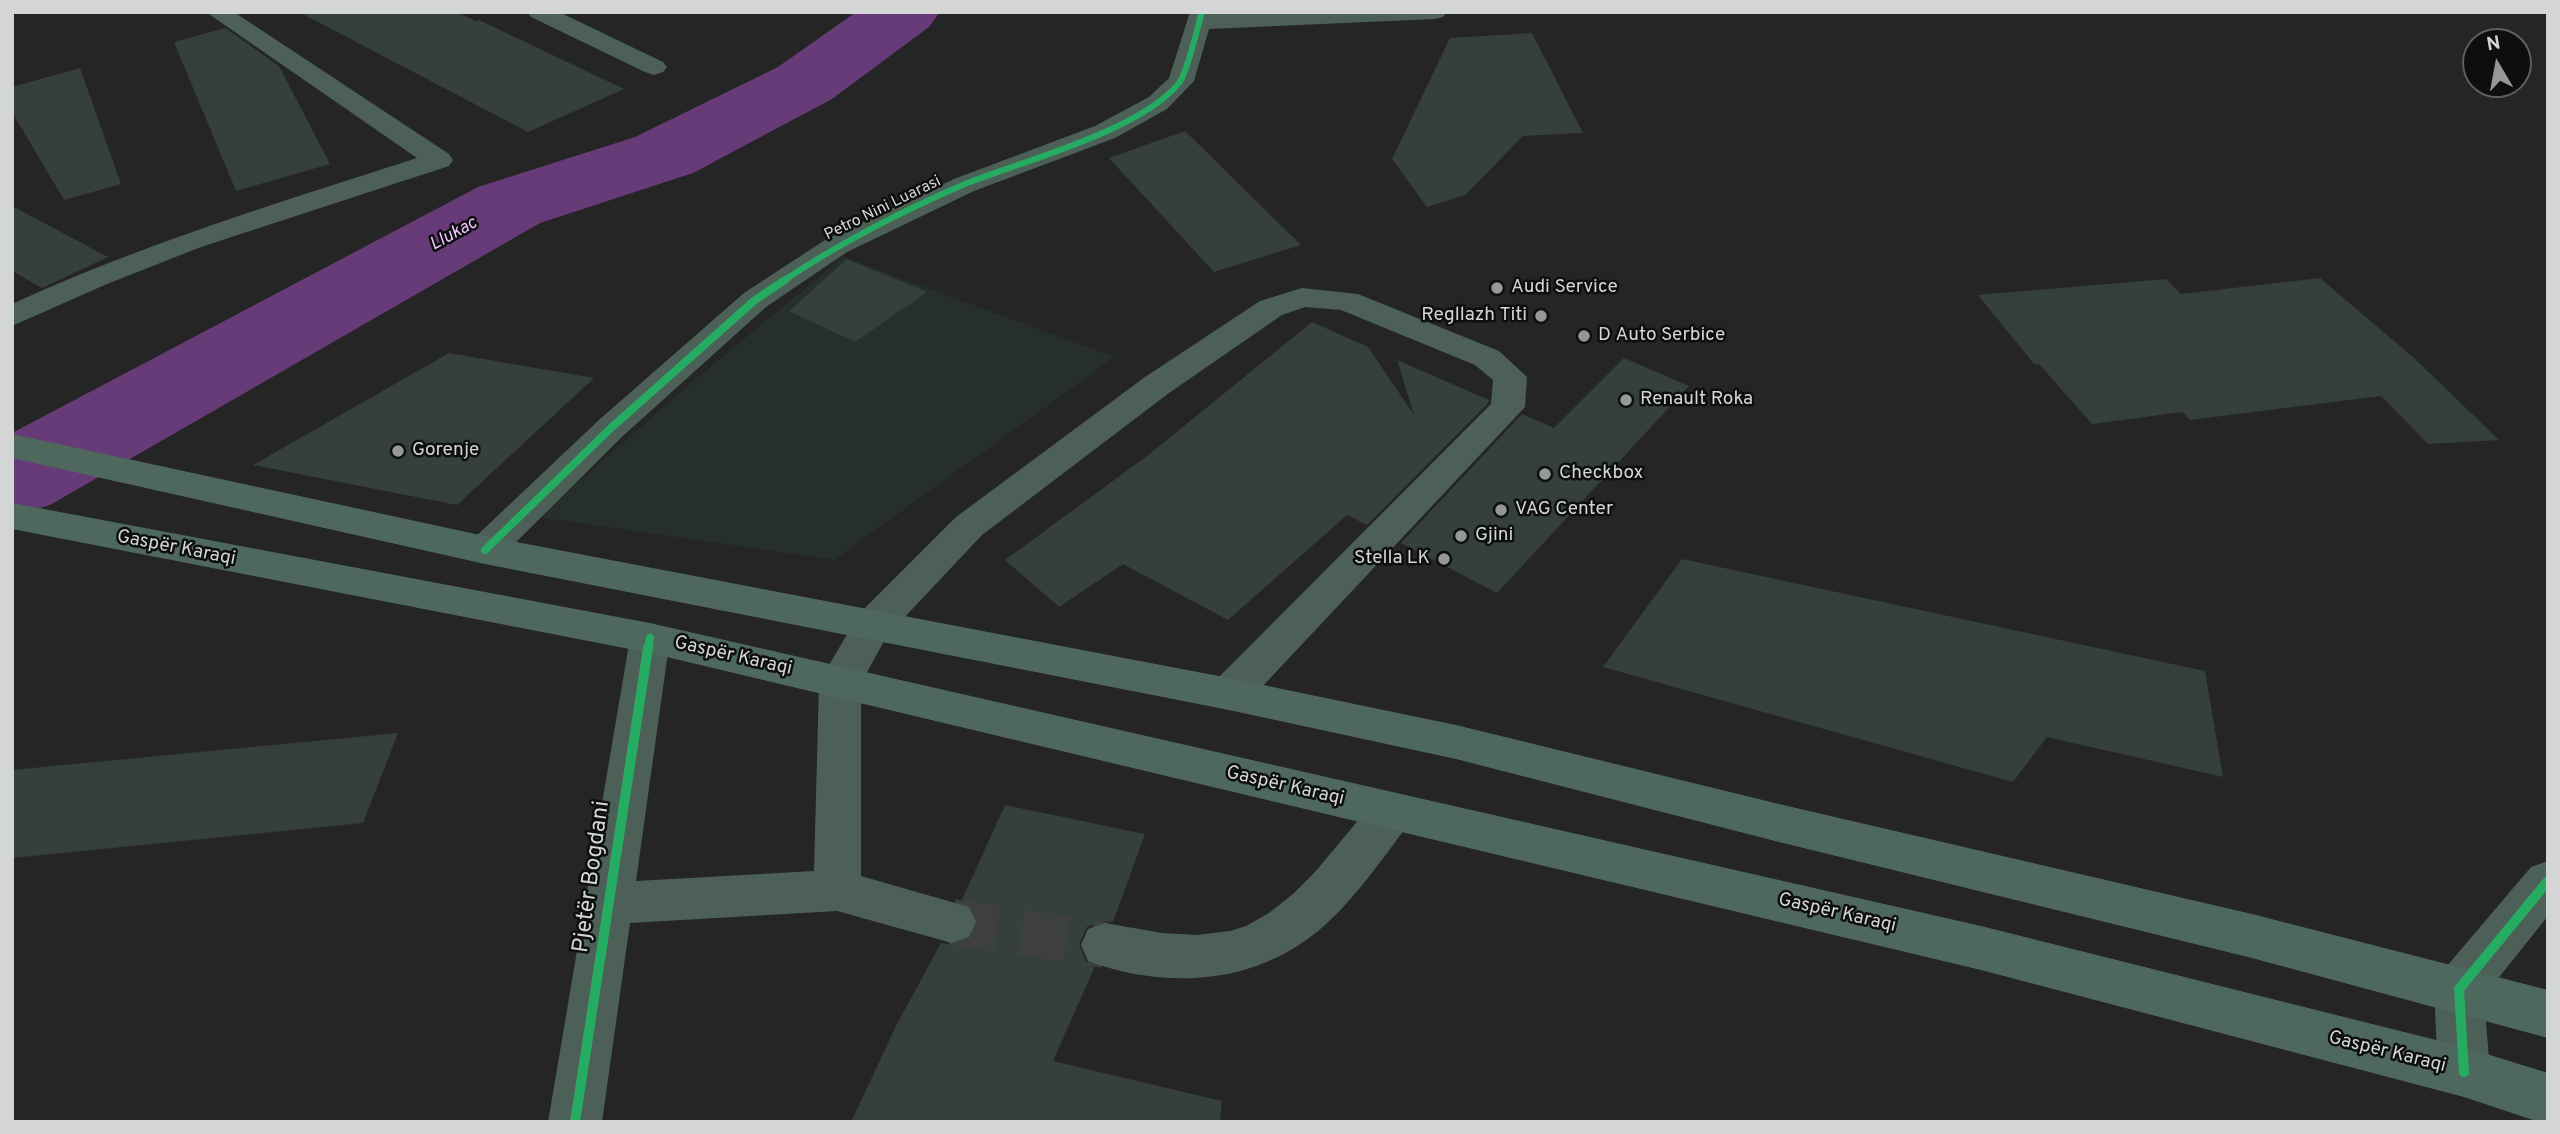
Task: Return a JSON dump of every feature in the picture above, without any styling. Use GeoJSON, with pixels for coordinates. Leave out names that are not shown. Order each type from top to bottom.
{"type":"FeatureCollection","features":[{"type":"Feature","properties":{"kind":"main road"},"geometry":{"type":"LineString","coordinates":[[12,446],[485,550],[1229,694],[1456,742],[2459,989],[2548,1014]]}},
{"type":"Feature","properties":{"kind":"main road","name":"Gaspër Karaqi"},"geometry":{"type":"LineString","coordinates":[[12,516],[650,638],[1981,948],[2464,1072],[2548,1099]]}},
{"type":"Feature","properties":{"kind":"street"},"geometry":{"type":"LineString","coordinates":[[12,316],[96,277],[190,241],[439,160],[218,12]]}},
{"type":"Feature","properties":{"kind":"street"},"geometry":{"type":"LineString","coordinates":[[539,12],[654,67]]}},
{"type":"Feature","properties":{"kind":"street","name":"Petro Nini Luarasi"},"geometry":{"type":"LineString","coordinates":[[485,550],[612,427],[755,300],[836,246],[964,185],[1105,132],[1158,103],[1181,81],[1201,17],[1435,12]]}},
{"type":"Feature","properties":{"kind":"street"},"geometry":{"type":"LineString","coordinates":[[837,890],[840,682],[873,625],[969,526],[1157,385],[1271,308],[1301,297],[1347,301],[1488,358],[1510,377],[1508,407],[1229,694]]}},
{"type":"Feature","properties":{"kind":"street","name":"Pjetër Bogdani"},"geometry":{"type":"LineString","coordinates":[[575,1122],[650,638]]}},
{"type":"Feature","properties":{"kind":"street"},"geometry":{"type":"LineString","coordinates":[[1105,946],[1196,957],[1238,950],[1278,935],[1311,911],[1392,812]]}},
{"type":"Feature","properties":{"kind":"street"},"geometry":{"type":"LineString","coordinates":[[2464,1072],[2459,989],[2548,881]]}},
{"type":"Feature","properties":{"kind":"street"},"geometry":{"type":"LineString","coordinates":[[609,903],[837,890],[952,922]]}},
{"type":"Feature","properties":{"kind":"shaded area"},"geometry":{"type":"Polygon","coordinates":[[[843,257],[1115,357],[834,560],[538,517],[686,387],[843,257]]]}},
{"type":"Feature","properties":{"kind":"building"},"geometry":{"type":"Polygon","coordinates":[[[299,12],[456,12],[479,20],[624,89],[528,132],[299,12]]]}},
{"type":"Feature","properties":{"kind":"building"},"geometry":{"type":"Polygon","coordinates":[[[225,28],[279,66],[330,164],[236,191],[174,42],[225,28]]]}},
{"type":"Feature","properties":{"kind":"building"},"geometry":{"type":"Polygon","coordinates":[[[1532,33],[1583,133],[1523,136],[1465,195],[1427,207],[1392,159],[1450,38],[1532,33]]]}},
{"type":"Feature","properties":{"kind":"building"},"geometry":{"type":"Polygon","coordinates":[[[80,68],[121,184],[64,200],[12,112],[12,87],[80,68]]]}},
{"type":"Feature","properties":{"kind":"building"},"geometry":{"type":"Polygon","coordinates":[[[1185,131],[1301,245],[1214,272],[1109,158],[1185,131]]]}},
{"type":"Feature","properties":{"kind":"building"},"geometry":{"type":"Polygon","coordinates":[[[12,206],[108,257],[42,288],[12,271],[12,206]]]}},
{"type":"Feature","properties":{"kind":"building"},"geometry":{"type":"Polygon","coordinates":[[[847,259],[927,292],[855,342],[789,311],[847,259]]]}},
{"type":"Feature","properties":{"kind":"building"},"geometry":{"type":"Polygon","coordinates":[[[2320,278],[2414,358],[2499,440],[2428,444],[2381,396],[2190,420],[2183,412],[2092,424],[2039,364],[2034,364],[1978,295],[2166,279],[2181,294],[2320,278]]]}},
{"type":"Feature","properties":{"kind":"building"},"geometry":{"type":"Polygon","coordinates":[[[1312,322],[1368,347],[1414,415],[1397,360],[1489,400],[1367,525],[1347,515],[1228,620],[1123,564],[1059,607],[1005,560],[1147,456],[1312,322]]]}},
{"type":"Feature","properties":{"kind":"building"},"geometry":{"type":"Polygon","coordinates":[[[449,353],[594,378],[457,505],[253,465],[449,353]]]}},
{"type":"Feature","properties":{"kind":"building"},"geometry":{"type":"Polygon","coordinates":[[[1624,358],[1689,386],[1497,593],[1401,543],[1522,414],[1554,428],[1624,358]]]}},
{"type":"Feature","properties":{"kind":"building"},"geometry":{"type":"Polygon","coordinates":[[[1682,559],[2205,671],[2223,777],[2047,737],[2013,782],[1603,667],[1682,559]]]}},
{"type":"Feature","properties":{"kind":"building"},"geometry":{"type":"Polygon","coordinates":[[[398,733],[363,823],[12,858],[12,770],[398,733]]]}},
{"type":"Feature","properties":{"kind":"building"},"geometry":{"type":"Polygon","coordinates":[[[1005,805],[1145,834],[1113,922],[1104,921],[1087,927],[1079,944],[1086,962],[1095,966],[1053,1061],[1222,1101],[1220,1122],[851,1122],[897,1024],[941,943],[953,945],[971,938],[978,921],[971,906],[961,902],[1005,805]]]}},
{"type":"Feature","properties":{"kind":"waterway","name":"Llukac"},"geometry":{"type":"LineString","coordinates":[[12,479],[509,205],[664,155],[805,83],[904,12]]}},
{"type":"Feature","properties":{"kind":"tunnel"},"geometry":{"type":"LineString","coordinates":[[952,922],[1105,945]]}},
{"type":"Feature","properties":{"kind":"cycle path"},"geometry":{"type":"LineString","coordinates":[[485,550],[612,427],[755,300],[836,246],[964,185],[1105,132],[1158,103],[1181,81],[1202,12]]}},
{"type":"Feature","properties":{"kind":"cycle path"},"geometry":{"type":"LineString","coordinates":[[575,1122],[650,638]]}},
{"type":"Feature","properties":{"kind":"cycle path"},"geometry":{"type":"LineString","coordinates":[[2464,1072],[2459,989],[2548,881]]}},
{"type":"Feature","properties":{"kind":"place","name":"Audi Service"},"geometry":{"type":"Point","coordinates":[1497,288]}},
{"type":"Feature","properties":{"kind":"place","name":"Regllazh Titi"},"geometry":{"type":"Point","coordinates":[1541,316]}},
{"type":"Feature","properties":{"kind":"place","name":"D Auto Serbice"},"geometry":{"type":"Point","coordinates":[1584,336]}},
{"type":"Feature","properties":{"kind":"place","name":"Renault Roka"},"geometry":{"type":"Point","coordinates":[1626,400]}},
{"type":"Feature","properties":{"kind":"place","name":"Gorenje"},"geometry":{"type":"Point","coordinates":[398,451]}},
{"type":"Feature","properties":{"kind":"place","name":"Checkbox"},"geometry":{"type":"Point","coordinates":[1545,474]}},
{"type":"Feature","properties":{"kind":"place","name":"VAG Center"},"geometry":{"type":"Point","coordinates":[1501,510]}},
{"type":"Feature","properties":{"kind":"place","name":"Gjini"},"geometry":{"type":"Point","coordinates":[1461,536]}},
{"type":"Feature","properties":{"kind":"place","name":"Stella LK"},"geometry":{"type":"Point","coordinates":[1444,559]}}]}
